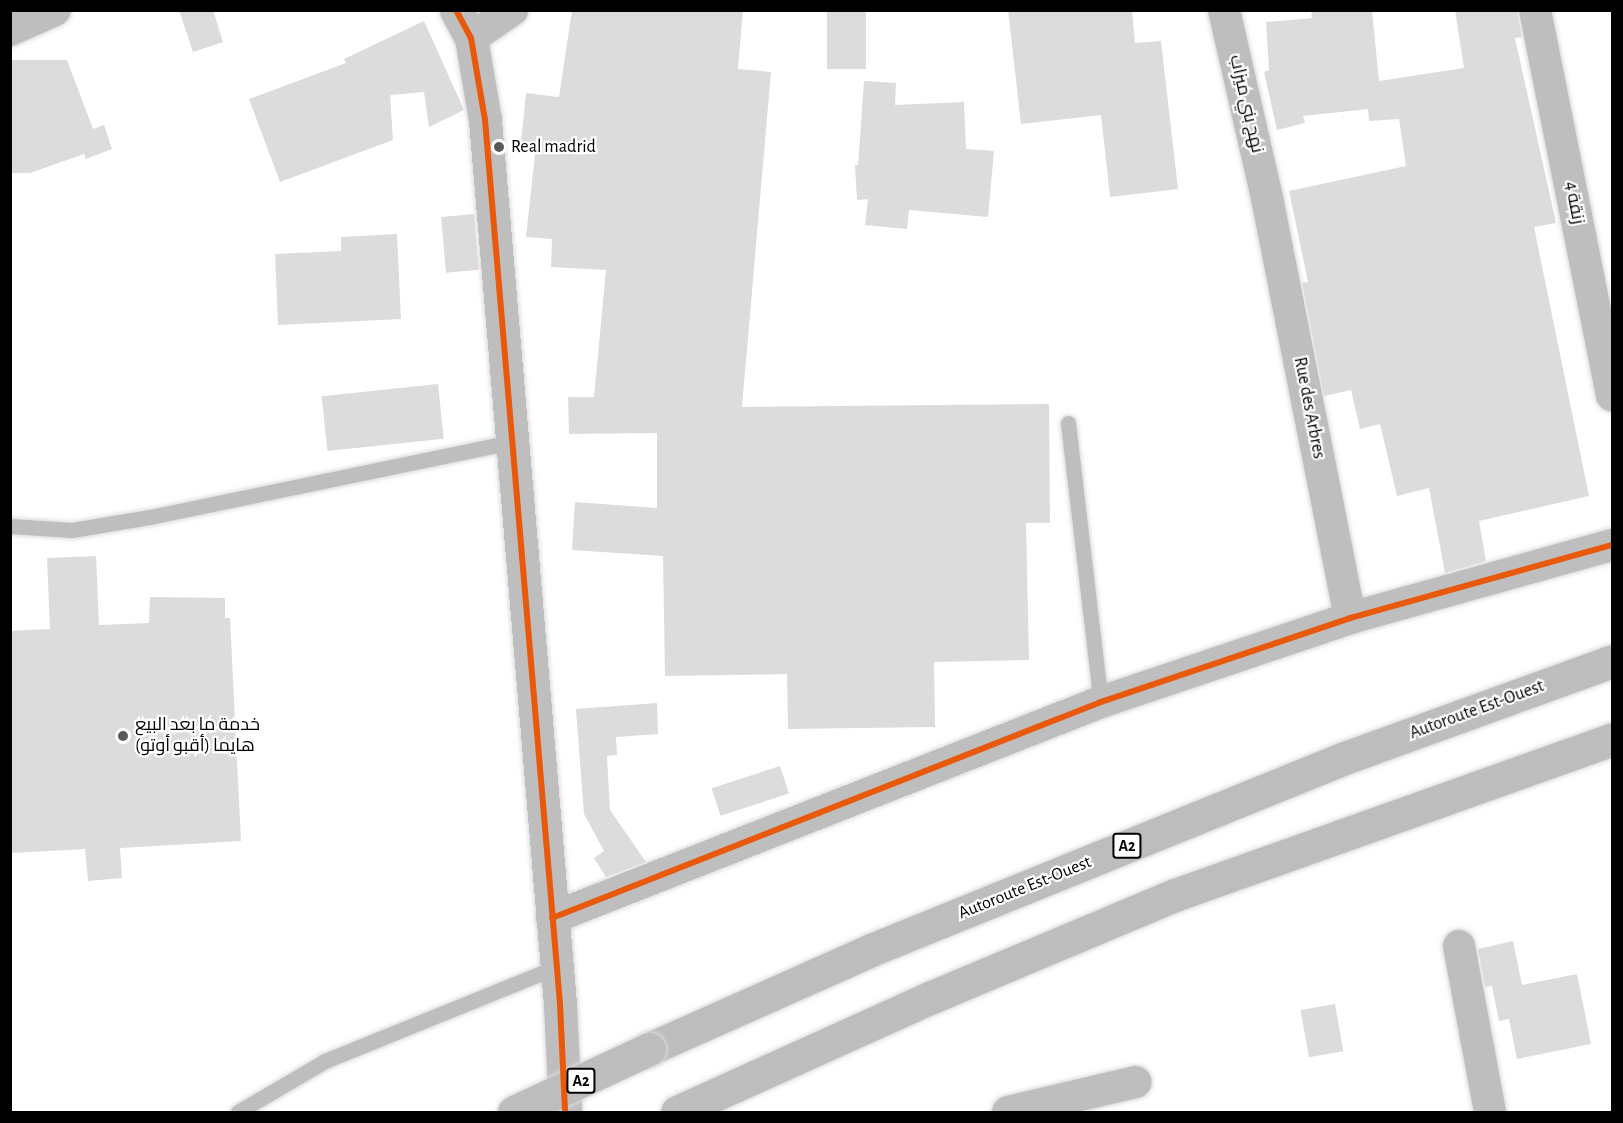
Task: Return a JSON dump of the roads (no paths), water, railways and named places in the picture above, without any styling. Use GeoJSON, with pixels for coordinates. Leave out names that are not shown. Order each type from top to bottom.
{"type":"FeatureCollection","features":[{"type":"Feature","properties":{"kind":"highway","name":"Autoroute Est-Ouest"},"geometry":{"type":"LineString","coordinates":[[514,1113],[649,1049],[872,950],[1342,759],[1612,661]]}},
{"type":"Feature","properties":{"kind":"highway"},"geometry":{"type":"LineString","coordinates":[[677,1113],[932,997],[1175,895],[1612,739]]}},
{"type":"Feature","properties":{"kind":"street"},"geometry":{"type":"LineString","coordinates":[[10,30],[54,10]]}},
{"type":"Feature","properties":{"kind":"street"},"geometry":{"type":"LineString","coordinates":[[512,10],[463,24],[485,120],[556,967],[565,1113]]}},
{"type":"Feature","properties":{"kind":"street","name":"نهج بني ميزاب"},"geometry":{"type":"LineString","coordinates":[[1224,10],[1268,198]]}},
{"type":"Feature","properties":{"kind":"street","name":"زنقة 4"},"geometry":{"type":"LineString","coordinates":[[1535,10],[1612,395]]}},
{"type":"Feature","properties":{"kind":"street","name":"Rue des Arbres"},"geometry":{"type":"LineString","coordinates":[[1268,198],[1350,618]]}},
{"type":"Feature","properties":{"kind":"street"},"geometry":{"type":"LineString","coordinates":[[552,918],[1101,702],[1350,618],[1612,545]]}},
{"type":"Feature","properties":{"kind":"street"},"geometry":{"type":"LineString","coordinates":[[1459,946],[1490,1113]]}},
{"type":"Feature","properties":{"kind":"street"},"geometry":{"type":"LineString","coordinates":[[1008,1113],[1136,1083]]}},
{"type":"Feature","properties":{"kind":"lane"},"geometry":{"type":"LineString","coordinates":[[1068,423],[1101,702]]}},
{"type":"Feature","properties":{"kind":"lane"},"geometry":{"type":"LineString","coordinates":[[10,526],[72,530],[150,517],[513,442]]}},
{"type":"Feature","properties":{"kind":"lane"},"geometry":{"type":"LineString","coordinates":[[238,1113],[325,1061],[556,967]]}},
{"type":"Feature","properties":{"kind":"place","name":"Real madrid"},"geometry":{"type":"Point","coordinates":[499,147]}},
{"type":"Feature","properties":{"kind":"place","name":"خدمة ما بعد البيع هايما (أقبو أوتو)"},"geometry":{"type":"Point","coordinates":[123,736]}}]}
